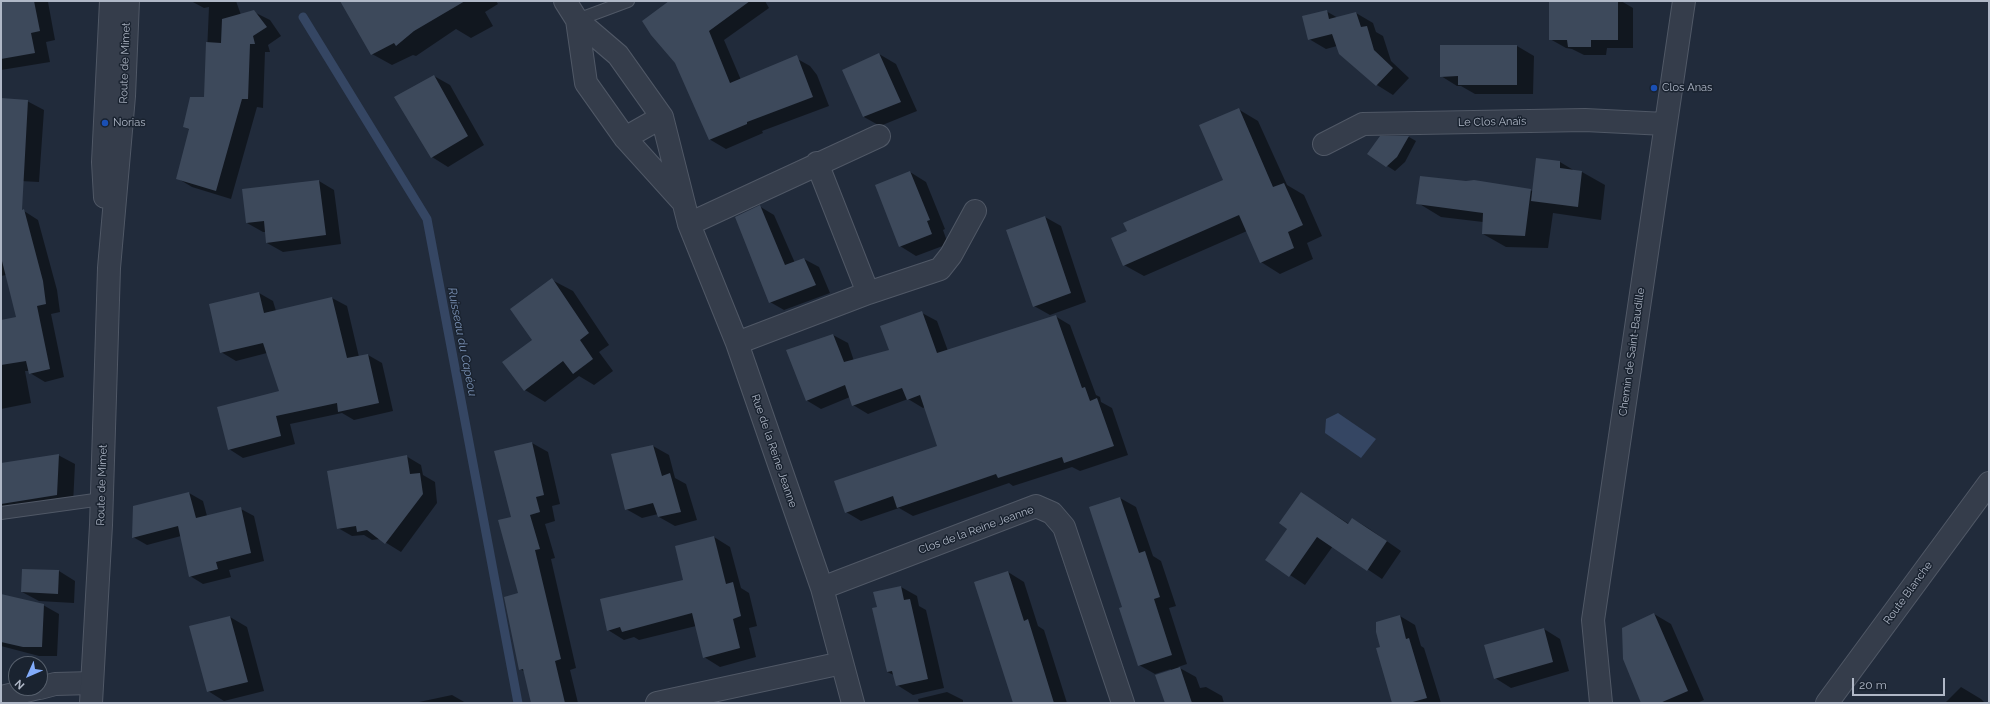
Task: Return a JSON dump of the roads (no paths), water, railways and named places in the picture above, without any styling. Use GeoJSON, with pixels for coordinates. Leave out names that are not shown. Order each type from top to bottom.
{"type":"FeatureCollection","features":[{"type":"Feature","properties":{"kind":"street","name":"Route de Mimet"},"geometry":{"type":"LineString","coordinates":[[109,268],[103,162],[111,1]]}},
{"type":"Feature","properties":{"kind":"street","name":"Route de Mimet"},"geometry":{"type":"LineString","coordinates":[[92,693],[102,499],[109,268],[124,96],[128,1]]}},
{"type":"Feature","properties":{"kind":"street","name":"Rue de la Reine Jeanne"},"geometry":{"type":"LineString","coordinates":[[565,1],[577,20],[618,55],[662,117],[689,224],[737,343],[822,588],[853,703]]}},
{"type":"Feature","properties":{"kind":"street","name":"Chemin de Saint-Baudille"},"geometry":{"type":"LineString","coordinates":[[1601,703],[1593,620],[1684,1]]}},
{"type":"Feature","properties":{"kind":"street","name":"Rue de la Reine Jeanne"},"geometry":{"type":"LineString","coordinates":[[577,20],[586,83],[625,138],[683,202]]}},
{"type":"Feature","properties":{"kind":"street"},"geometry":{"type":"LineString","coordinates":[[625,138],[662,117]]}},
{"type":"Feature","properties":{"kind":"street","name":"Le Clos Anaïs"},"geometry":{"type":"LineString","coordinates":[[1324,144],[1363,124],[1585,120],[1665,124]]}},
{"type":"Feature","properties":{"kind":"street"},"geometry":{"type":"LineString","coordinates":[[689,224],[817,163],[879,136]]}},
{"type":"Feature","properties":{"kind":"street"},"geometry":{"type":"LineString","coordinates":[[817,163],[868,293]]}},
{"type":"Feature","properties":{"kind":"street"},"geometry":{"type":"LineString","coordinates":[[737,343],[868,293],[940,269],[951,255],[975,211]]}},
{"type":"Feature","properties":{"kind":"street","name":"Route Blanche"},"geometry":{"type":"LineString","coordinates":[[1827,703],[1989,483]]}},
{"type":"Feature","properties":{"kind":"street","name":"Clos de la Reine Jeanne"},"geometry":{"type":"LineString","coordinates":[[822,588],[1036,506],[1052,513],[1064,526],[1124,703]]}},
{"type":"Feature","properties":{"kind":"street"},"geometry":{"type":"LineString","coordinates":[[657,703],[842,664]]}},
{"type":"Feature","properties":{"kind":"street"},"geometry":{"type":"LineString","coordinates":[[48,686],[55,684],[92,693]]}},
{"type":"Feature","properties":{"kind":"lane"},"geometry":{"type":"LineString","coordinates":[[577,20],[628,1]]}},
{"type":"Feature","properties":{"kind":"lane"},"geometry":{"type":"LineString","coordinates":[[1,513],[102,499]]}},
{"type":"Feature","properties":{"kind":"water"},"geometry":{"type":"Polygon","coordinates":[[[1338,413],[1376,439],[1361,458],[1325,433],[1326,419],[1338,413]]]}},
{"type":"Feature","properties":{"kind":"waterway","name":"Ruisseau du Capéou"},"geometry":{"type":"LineString","coordinates":[[303,17],[427,219],[518,703]]}},
{"type":"Feature","properties":{"kind":"place","name":"Clos Anas"},"geometry":{"type":"Point","coordinates":[1654,88]}},
{"type":"Feature","properties":{"kind":"place","name":"Norias"},"geometry":{"type":"Point","coordinates":[105,123]}}]}
